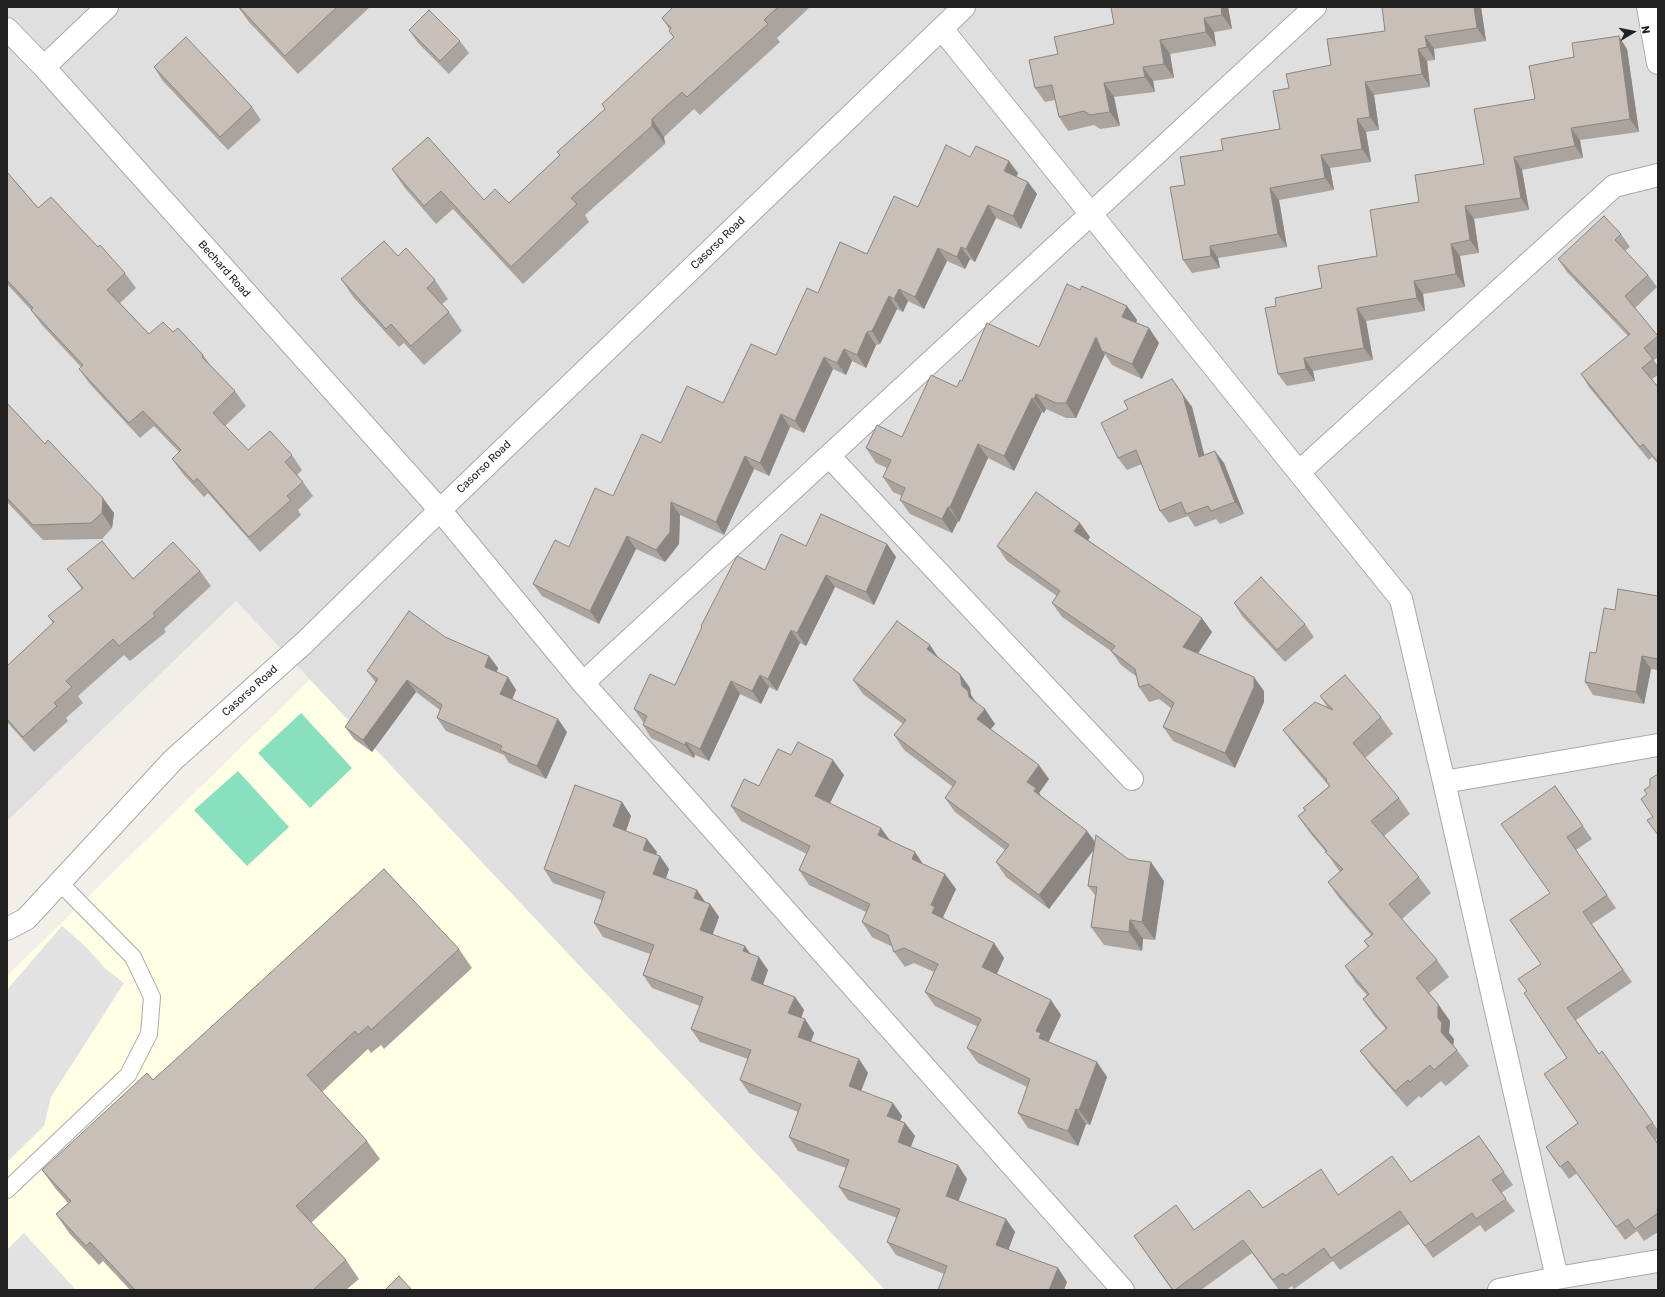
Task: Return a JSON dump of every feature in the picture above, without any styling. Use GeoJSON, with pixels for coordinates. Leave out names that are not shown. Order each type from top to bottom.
{"type":"FeatureCollection","features":[{"type":"Feature","properties":{"kind":"street"},"geometry":{"type":"LineString","coordinates":[[44,67],[107,7]]}},
{"type":"Feature","properties":{"kind":"street","name":"Casorso Road"},"geometry":{"type":"LineString","coordinates":[[7,929],[26,919],[173,760],[304,643],[440,510],[964,7]]}},
{"type":"Feature","properties":{"kind":"street"},"geometry":{"type":"LineString","coordinates":[[583,683],[1315,7]]}},
{"type":"Feature","properties":{"kind":"street"},"geometry":{"type":"LineString","coordinates":[[1648,7],[1658,63]]}},
{"type":"Feature","properties":{"kind":"street","name":"Bechard Road"},"geometry":{"type":"LineString","coordinates":[[7,28],[44,67],[440,510],[583,683],[1123,1290]]}},
{"type":"Feature","properties":{"kind":"street"},"geometry":{"type":"LineString","coordinates":[[942,29],[1401,599],[1557,1278]]}},
{"type":"Feature","properties":{"kind":"street"},"geometry":{"type":"LineString","coordinates":[[1299,472],[1614,186],[1658,175]]}},
{"type":"Feature","properties":{"kind":"street"},"geometry":{"type":"LineString","coordinates":[[829,456],[1132,779]]}},
{"type":"Feature","properties":{"kind":"street"},"geometry":{"type":"LineString","coordinates":[[1444,782],[1658,744]]}},
{"type":"Feature","properties":{"kind":"street"},"geometry":{"type":"LineString","coordinates":[[1498,1290],[1557,1278],[1658,1261]]}},
{"type":"Feature","properties":{"kind":"lane"},"geometry":{"type":"LineString","coordinates":[[7,1190],[128,1075],[149,1034],[152,997],[133,957],[60,883]]}},
{"type":"Feature","properties":{"kind":"shaded area"},"geometry":{"type":"Polygon","coordinates":[[[7,7],[1658,7],[1658,1290],[885,1290],[236,601],[7,821],[7,7]]]}},
{"type":"Feature","properties":{"kind":"shaded area"},"geometry":{"type":"Polygon","coordinates":[[[310,680],[885,1290],[7,1290],[7,976],[310,680]]]}},
{"type":"Feature","properties":{"kind":"shaded area"},"geometry":{"type":"Polygon","coordinates":[[[62,926],[84,945],[106,969],[124,983],[51,1097],[44,1126],[7,1162],[7,991],[62,926]]]}},
{"type":"Feature","properties":{"kind":"shaded area"},"geometry":{"type":"Polygon","coordinates":[[[24,1233],[76,1290],[7,1290],[7,1250],[24,1233]]]}},
{"type":"Feature","properties":{"kind":"green space"},"geometry":{"type":"Polygon","coordinates":[[[301,713],[352,768],[310,808],[258,753],[301,713]]]}},
{"type":"Feature","properties":{"kind":"green space"},"geometry":{"type":"Polygon","coordinates":[[[238,771],[289,827],[247,866],[194,810],[238,771]]]}},
{"type":"Feature","properties":{"kind":"building"},"geometry":{"type":"Polygon","coordinates":[[[239,7],[337,7],[285,56],[239,7]]]}},
{"type":"Feature","properties":{"kind":"building"},"geometry":{"type":"Polygon","coordinates":[[[673,7],[778,7],[764,20],[768,24],[687,97],[682,92],[652,119],[652,126],[571,198],[577,204],[511,267],[441,191],[424,206],[392,169],[428,137],[484,200],[495,189],[509,203],[560,155],[557,152],[605,109],[602,104],[674,37],[669,31],[671,28],[662,18],[673,7]]]}},
{"type":"Feature","properties":{"kind":"building"},"geometry":{"type":"Polygon","coordinates":[[[1111,7],[1221,7],[1222,15],[1204,18],[1206,32],[1160,40],[1164,64],[1143,67],[1145,77],[1104,83],[1110,112],[1090,115],[1084,111],[1059,117],[1052,85],[1035,88],[1029,60],[1058,54],[1054,37],[1114,24],[1111,7]]]}},
{"type":"Feature","properties":{"kind":"building"},"geometry":{"type":"Polygon","coordinates":[[[1382,7],[1474,7],[1477,28],[1425,36],[1427,47],[1418,49],[1422,74],[1365,82],[1370,117],[1357,119],[1362,149],[1321,155],[1325,178],[1270,188],[1278,234],[1210,246],[1211,256],[1183,260],[1170,187],[1185,185],[1180,157],[1223,150],[1221,139],[1280,129],[1273,91],[1289,88],[1286,74],[1331,65],[1327,39],[1385,31],[1382,7]]]}},
{"type":"Feature","properties":{"kind":"building"},"geometry":{"type":"Polygon","coordinates":[[[429,10],[460,41],[440,61],[409,30],[429,10]]]}},
{"type":"Feature","properties":{"kind":"building"},"geometry":{"type":"Polygon","coordinates":[[[1619,36],[1630,119],[1571,128],[1575,146],[1514,157],[1521,198],[1465,206],[1470,240],[1451,244],[1456,274],[1414,281],[1417,298],[1357,308],[1364,348],[1304,358],[1306,369],[1278,374],[1265,308],[1276,306],[1275,298],[1322,288],[1318,266],[1377,256],[1370,210],[1419,202],[1415,175],[1484,164],[1474,109],[1535,99],[1529,66],[1574,57],[1572,43],[1619,36]]]}},
{"type":"Feature","properties":{"kind":"building"},"geometry":{"type":"Polygon","coordinates":[[[186,37],[252,107],[220,137],[154,67],[186,37]]]}},
{"type":"Feature","properties":{"kind":"building"},"geometry":{"type":"Polygon","coordinates":[[[946,145],[970,157],[976,146],[1009,161],[1004,171],[1028,182],[1013,216],[988,205],[966,249],[961,247],[957,257],[938,248],[915,297],[899,289],[894,299],[889,296],[872,331],[867,332],[857,355],[844,349],[837,363],[824,357],[795,421],[781,414],[760,463],[745,456],[716,522],[671,502],[670,532],[656,550],[627,536],[590,611],[533,584],[555,540],[569,547],[595,488],[613,496],[642,434],[661,443],[687,386],[723,403],[751,344],[776,355],[807,288],[818,293],[840,242],[867,254],[894,196],[918,207],[946,145]]]}},
{"type":"Feature","properties":{"kind":"building"},"geometry":{"type":"Polygon","coordinates":[[[7,172],[38,208],[51,197],[98,247],[100,245],[125,273],[107,290],[149,334],[163,322],[173,332],[178,328],[203,355],[202,357],[235,391],[213,413],[248,450],[270,431],[292,455],[285,462],[303,482],[287,496],[291,500],[249,537],[197,478],[194,482],[172,459],[181,450],[143,411],[129,423],[79,369],[83,365],[31,310],[33,308],[7,280],[7,172]]]}},
{"type":"Feature","properties":{"kind":"building"},"geometry":{"type":"Polygon","coordinates":[[[1604,216],[1621,234],[1615,240],[1648,275],[1625,296],[1658,336],[1644,348],[1653,359],[1642,368],[1658,387],[1658,462],[1643,444],[1640,447],[1581,374],[1630,334],[1558,259],[1604,216]]]}},
{"type":"Feature","properties":{"kind":"building"},"geometry":{"type":"Polygon","coordinates":[[[384,241],[398,256],[406,248],[435,280],[427,288],[449,312],[411,346],[391,324],[386,329],[341,279],[384,241]]]}},
{"type":"Feature","properties":{"kind":"building"},"geometry":{"type":"Polygon","coordinates":[[[1067,284],[1080,290],[1082,286],[1127,306],[1122,317],[1149,328],[1132,364],[1102,351],[1096,337],[1066,403],[1056,403],[1036,394],[1034,399],[1032,398],[1004,456],[978,444],[950,507],[948,507],[942,519],[900,500],[905,488],[883,477],[891,460],[866,448],[877,425],[902,437],[931,375],[957,387],[960,380],[962,381],[987,323],[1039,347],[1067,284]]]}},
{"type":"Feature","properties":{"kind":"building"},"geometry":{"type":"Polygon","coordinates":[[[1172,379],[1183,395],[1199,457],[1215,451],[1235,502],[1211,511],[1208,506],[1186,514],[1181,502],[1160,511],[1136,450],[1118,458],[1101,423],[1128,409],[1124,401],[1172,379]]]}},
{"type":"Feature","properties":{"kind":"building"},"geometry":{"type":"Polygon","coordinates":[[[7,403],[45,444],[48,440],[103,498],[102,513],[91,523],[33,525],[7,498],[7,403]]]}},
{"type":"Feature","properties":{"kind":"building"},"geometry":{"type":"Polygon","coordinates":[[[1036,492],[1080,523],[1074,531],[1202,618],[1183,647],[1254,677],[1254,687],[1225,753],[1163,727],[1174,703],[1149,684],[1139,687],[1135,669],[1111,651],[1115,646],[1052,603],[1060,591],[997,546],[1036,492]]]}},
{"type":"Feature","properties":{"kind":"building"},"geometry":{"type":"Polygon","coordinates":[[[821,514],[887,544],[866,592],[826,575],[797,633],[791,630],[768,679],[760,675],[752,691],[731,681],[700,749],[686,742],[685,745],[643,725],[647,716],[634,709],[650,674],[675,685],[702,627],[701,626],[737,556],[765,570],[781,534],[806,546],[821,514]]]}},
{"type":"Feature","properties":{"kind":"building"},"geometry":{"type":"Polygon","coordinates":[[[102,541],[133,579],[173,542],[200,571],[153,613],[155,616],[119,646],[113,639],[66,681],[72,687],[54,703],[57,706],[23,737],[7,719],[7,666],[54,622],[48,616],[83,588],[67,569],[102,541]]]}},
{"type":"Feature","properties":{"kind":"building"},"geometry":{"type":"Polygon","coordinates":[[[1261,577],[1305,624],[1277,650],[1234,603],[1261,577]]]}},
{"type":"Feature","properties":{"kind":"building"},"geometry":{"type":"Polygon","coordinates":[[[1618,589],[1658,596],[1658,659],[1642,656],[1636,692],[1585,682],[1590,652],[1596,653],[1604,608],[1615,610],[1618,589]]]}},
{"type":"Feature","properties":{"kind":"building"},"geometry":{"type":"Polygon","coordinates":[[[409,611],[445,637],[489,656],[485,667],[508,677],[500,694],[558,719],[537,766],[500,750],[502,746],[437,718],[442,705],[407,680],[363,740],[345,727],[378,679],[367,671],[409,611]]]}},
{"type":"Feature","properties":{"kind":"building"},"geometry":{"type":"Polygon","coordinates":[[[897,621],[930,645],[927,649],[960,674],[962,686],[968,691],[969,697],[985,709],[977,719],[1039,765],[1027,782],[1036,788],[1034,791],[1087,831],[1039,895],[996,862],[1009,845],[945,798],[956,782],[894,735],[906,720],[853,680],[897,621]]]}},
{"type":"Feature","properties":{"kind":"building"},"geometry":{"type":"Polygon","coordinates":[[[1345,675],[1381,717],[1353,743],[1399,798],[1371,821],[1419,877],[1389,904],[1437,960],[1416,978],[1438,1004],[1438,1018],[1442,1023],[1441,1032],[1457,1050],[1434,1070],[1430,1065],[1410,1082],[1408,1080],[1395,1091],[1360,1051],[1387,1028],[1363,999],[1369,994],[1345,966],[1369,946],[1364,941],[1373,934],[1328,882],[1343,869],[1325,852],[1327,851],[1298,816],[1306,810],[1303,808],[1330,786],[1326,781],[1327,780],[1283,730],[1315,702],[1333,710],[1320,696],[1345,675]]]}},
{"type":"Feature","properties":{"kind":"building"},"geometry":{"type":"Polygon","coordinates":[[[798,742],[833,760],[815,796],[881,828],[878,835],[915,852],[912,859],[945,874],[931,905],[935,907],[932,913],[994,943],[982,967],[1051,1000],[1036,1031],[1041,1033],[1039,1038],[1097,1062],[1079,1110],[1076,1109],[1068,1131],[1018,1113],[1030,1079],[967,1048],[981,1019],[925,992],[938,964],[904,948],[894,952],[888,935],[862,922],[870,904],[799,870],[810,846],[731,806],[744,779],[759,786],[778,749],[791,755],[798,742]]]}},
{"type":"Feature","properties":{"kind":"building"},"geometry":{"type":"Polygon","coordinates":[[[1658,774],[1658,835],[1647,820],[1653,817],[1641,799],[1647,794],[1644,790],[1650,786],[1650,779],[1658,774]]]}},
{"type":"Feature","properties":{"kind":"building"},"geometry":{"type":"Polygon","coordinates":[[[575,785],[622,802],[613,826],[647,839],[643,850],[660,856],[653,874],[697,890],[694,898],[710,904],[700,930],[745,946],[743,951],[759,957],[751,980],[795,997],[788,1013],[805,1019],[798,1037],[859,1059],[849,1086],[893,1103],[887,1116],[905,1123],[898,1142],[958,1165],[946,1196],[1006,1219],[996,1245],[1058,1268],[1049,1290],[938,1290],[947,1266],[887,1242],[900,1209],[839,1187],[849,1160],[789,1137],[801,1104],[740,1080],[751,1050],[691,1029],[703,997],[643,975],[654,945],[594,923],[605,892],[544,869],[575,785]]]}},
{"type":"Feature","properties":{"kind":"building"},"geometry":{"type":"Polygon","coordinates":[[[1555,786],[1583,826],[1567,837],[1607,895],[1583,912],[1623,970],[1567,1008],[1599,1054],[1602,1051],[1653,1123],[1646,1127],[1658,1144],[1658,1213],[1635,1229],[1628,1219],[1616,1227],[1568,1161],[1560,1167],[1546,1147],[1578,1123],[1544,1074],[1567,1058],[1524,993],[1527,991],[1518,979],[1541,964],[1510,920],[1550,893],[1501,824],[1555,786]]]}},
{"type":"Feature","properties":{"kind":"building"},"geometry":{"type":"Polygon","coordinates":[[[1096,835],[1128,859],[1151,862],[1142,922],[1130,920],[1129,932],[1091,927],[1097,887],[1088,886],[1096,835]]]}},
{"type":"Feature","properties":{"kind":"building"},"geometry":{"type":"Polygon","coordinates":[[[384,869],[459,949],[371,1030],[368,1026],[358,1035],[355,1031],[307,1075],[367,1141],[296,1206],[346,1260],[313,1290],[135,1290],[90,1242],[86,1246],[56,1214],[71,1201],[42,1170],[147,1073],[153,1080],[384,869]]]}},
{"type":"Feature","properties":{"kind":"building"},"geometry":{"type":"Polygon","coordinates":[[[1479,1136],[1504,1172],[1492,1180],[1506,1199],[1476,1219],[1472,1213],[1425,1246],[1400,1211],[1331,1258],[1324,1248],[1285,1276],[1283,1273],[1273,1280],[1243,1240],[1173,1290],[1134,1236],[1176,1205],[1194,1230],[1249,1190],[1263,1208],[1321,1169],[1338,1195],[1392,1156],[1411,1182],[1479,1136]]]}},
{"type":"Feature","properties":{"kind":"building"},"geometry":{"type":"Polygon","coordinates":[[[399,1276],[412,1290],[385,1290],[399,1276]]]}}]}
